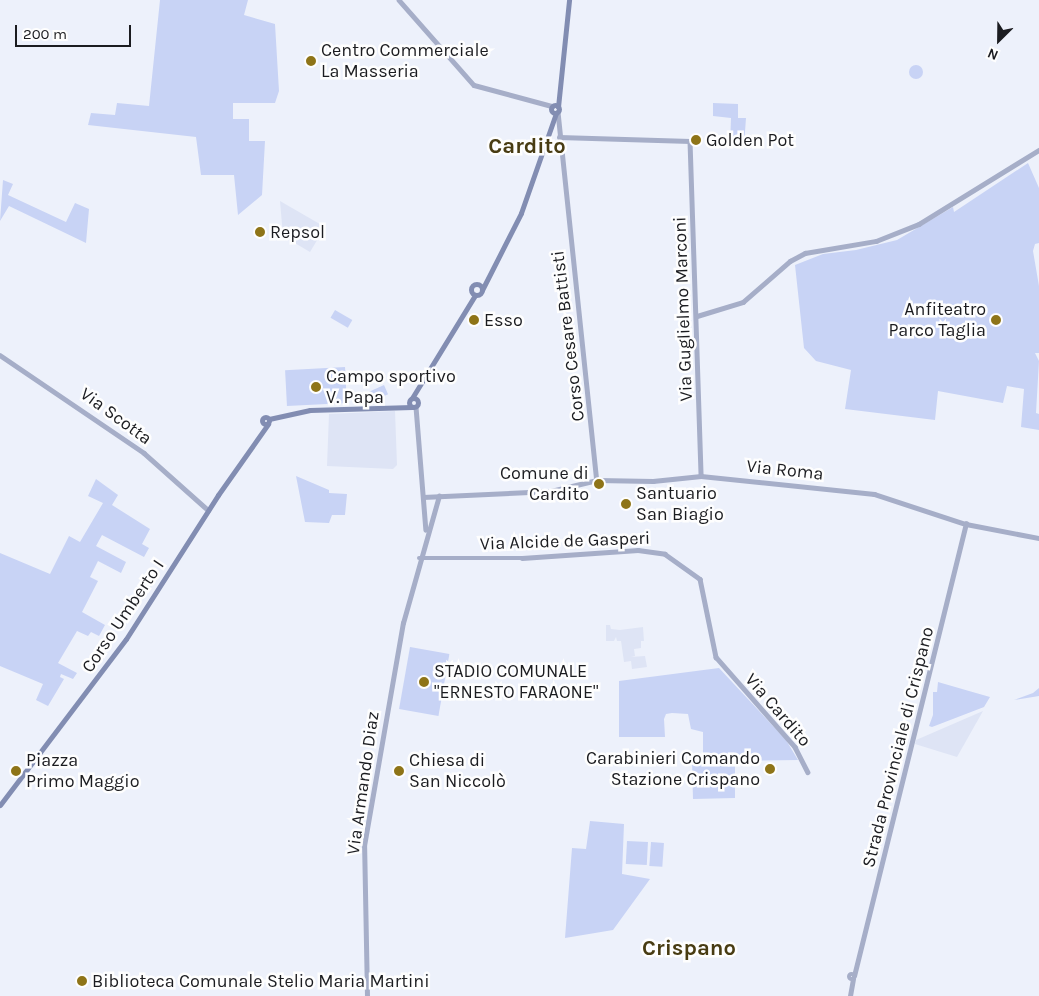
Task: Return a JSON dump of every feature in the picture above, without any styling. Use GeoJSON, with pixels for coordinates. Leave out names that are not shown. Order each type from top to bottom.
{"type":"FeatureCollection","features":[{"type":"Feature","properties":{"kind":"main road"},"geometry":{"type":"LineString","coordinates":[[414,403],[417,393],[475,295],[480,294],[521,213],[553,119],[569,25],[569,0]]}},
{"type":"Feature","properties":{"kind":"main road"},"geometry":{"type":"LineString","coordinates":[[475,295],[472,288],[487,278]]}},
{"type":"Feature","properties":{"kind":"main road"},"geometry":{"type":"LineString","coordinates":[[478,285],[482,290]]}},
{"type":"Feature","properties":{"kind":"main road","name":"Corso Umberto I"},"geometry":{"type":"LineString","coordinates":[[0,805],[126,639],[208,510],[267,422],[289,413],[404,407],[414,403]]}},
{"type":"Feature","properties":{"kind":"street"},"geometry":{"type":"LineString","coordinates":[[399,0],[474,85],[555,108]]}},
{"type":"Feature","properties":{"kind":"street","name":"Corso Cesare Battisti"},"geometry":{"type":"LineString","coordinates":[[555,108],[597,480]]}},
{"type":"Feature","properties":{"kind":"street","name":"Via Guglielmo Marconi"},"geometry":{"type":"LineString","coordinates":[[559,137],[690,141],[697,316],[700,476]]}},
{"type":"Feature","properties":{"kind":"street"},"geometry":{"type":"LineString","coordinates":[[697,316],[743,302],[790,261],[805,254],[876,241],[919,224],[1039,150]]}},
{"type":"Feature","properties":{"kind":"street","name":"Via Scotta"},"geometry":{"type":"LineString","coordinates":[[0,355],[144,453],[208,510]]}},
{"type":"Feature","properties":{"kind":"street"},"geometry":{"type":"LineString","coordinates":[[414,403],[426,534]]}},
{"type":"Feature","properties":{"kind":"street","name":"Via Roma"},"geometry":{"type":"LineString","coordinates":[[423,496],[551,491],[597,480],[653,481],[700,476],[874,494],[966,524],[1039,538]]}},
{"type":"Feature","properties":{"kind":"street","name":"Via Armando Diaz"},"geometry":{"type":"LineString","coordinates":[[368,996],[364,846],[403,623],[419,558],[438,496]]}},
{"type":"Feature","properties":{"kind":"street"},"geometry":{"type":"LineString","coordinates":[[424,514],[428,519],[432,516]]}},
{"type":"Feature","properties":{"kind":"street","name":"Strada Provinciale di Crispano"},"geometry":{"type":"LineString","coordinates":[[850,996],[966,524]]}},
{"type":"Feature","properties":{"kind":"street","name":"Via Alcide de Gasperi"},"geometry":{"type":"LineString","coordinates":[[419,558],[522,558],[638,550],[665,554],[700,579],[711,640],[724,668]]}},
{"type":"Feature","properties":{"kind":"street","name":"Via Cardito"},"geometry":{"type":"LineString","coordinates":[[724,668],[795,747],[808,772]]}},
{"type":"Feature","properties":{"kind":"shaded area"},"geometry":{"type":"Polygon","coordinates":[[[160,0],[248,0],[244,15],[275,24],[279,91],[275,103],[233,103],[233,119],[249,119],[249,141],[265,141],[262,195],[238,215],[234,175],[201,175],[196,137],[88,125],[91,113],[115,115],[117,103],[149,106],[160,0]]]}},
{"type":"Feature","properties":{"kind":"shaded area"},"geometry":{"type":"Polygon","coordinates":[[[913,65],[919,65],[923,72],[919,79],[913,79],[909,75],[909,69],[913,65]]]}},
{"type":"Feature","properties":{"kind":"shaded area"},"geometry":{"type":"Polygon","coordinates":[[[713,103],[738,104],[738,118],[746,118],[744,146],[730,145],[731,118],[713,116],[713,103]]]}},
{"type":"Feature","properties":{"kind":"shaded area"},"geometry":{"type":"Polygon","coordinates":[[[1028,163],[1039,188],[1039,243],[1035,244],[1033,251],[1039,286],[1039,353],[1035,353],[1039,361],[1036,413],[1039,414],[1039,430],[1021,427],[1024,389],[1007,386],[1003,403],[938,391],[935,420],[845,409],[851,370],[816,361],[804,348],[795,265],[823,254],[856,250],[897,240],[953,207],[954,212],[1028,163]]]}},
{"type":"Feature","properties":{"kind":"shaded area"},"geometry":{"type":"Polygon","coordinates":[[[3,180],[13,184],[8,195],[66,222],[75,203],[89,209],[86,243],[9,206],[0,221],[3,180]]]}},
{"type":"Feature","properties":{"kind":"shaded area"},"geometry":{"type":"Polygon","coordinates":[[[280,201],[325,227],[310,252],[283,236],[280,201]]]}},
{"type":"Feature","properties":{"kind":"shaded area"},"geometry":{"type":"Polygon","coordinates":[[[335,310],[352,320],[348,328],[330,318],[335,310]]]}},
{"type":"Feature","properties":{"kind":"shaded area","name":"Campo sportivo V. Papa"},"geometry":{"type":"Polygon","coordinates":[[[345,367],[347,403],[287,406],[285,370],[345,367]]]}},
{"type":"Feature","properties":{"kind":"shaded area"},"geometry":{"type":"Polygon","coordinates":[[[384,385],[388,394],[370,402],[366,393],[384,385]]]}},
{"type":"Feature","properties":{"kind":"shaded area"},"geometry":{"type":"Polygon","coordinates":[[[395,411],[397,465],[393,469],[327,466],[329,414],[395,411]]]}},
{"type":"Feature","properties":{"kind":"shaded area"},"geometry":{"type":"Polygon","coordinates":[[[296,476],[329,490],[329,493],[347,494],[345,515],[332,515],[329,523],[305,522],[296,476]]]}},
{"type":"Feature","properties":{"kind":"shaded area"},"geometry":{"type":"Polygon","coordinates":[[[96,479],[118,495],[112,505],[150,529],[142,544],[149,548],[144,557],[102,535],[96,546],[126,562],[121,573],[98,561],[90,577],[98,581],[82,612],[105,625],[99,636],[91,632],[88,636],[77,631],[58,663],[77,673],[73,679],[61,674],[60,677],[64,679],[48,706],[36,700],[43,684],[0,666],[0,553],[50,574],[69,536],[80,542],[103,503],[88,496],[96,479]]]}},
{"type":"Feature","properties":{"kind":"shaded area"},"geometry":{"type":"Polygon","coordinates":[[[606,625],[610,625],[611,629],[620,630],[643,627],[644,641],[641,641],[641,648],[634,649],[635,656],[631,657],[645,656],[647,667],[632,669],[631,661],[624,662],[621,641],[617,641],[616,637],[614,641],[606,641],[606,625]]]}},
{"type":"Feature","properties":{"kind":"shaded area","name":"STADIO COMUNALE \"ERNESTO FARAONE\""},"geometry":{"type":"Polygon","coordinates":[[[410,647],[449,654],[438,716],[399,709],[410,647]]]}},
{"type":"Feature","properties":{"kind":"shaded area"},"geometry":{"type":"Polygon","coordinates":[[[719,668],[786,740],[798,760],[735,761],[735,798],[693,799],[692,761],[703,761],[703,732],[691,729],[688,714],[672,713],[666,714],[664,719],[665,737],[619,737],[619,681],[719,668]]]}},
{"type":"Feature","properties":{"kind":"shaded area"},"geometry":{"type":"Polygon","coordinates":[[[938,682],[990,697],[984,707],[932,727],[929,726],[933,715],[933,692],[937,692],[938,682]]]}},
{"type":"Feature","properties":{"kind":"shaded area"},"geometry":{"type":"Polygon","coordinates":[[[1039,688],[1039,696],[1014,700],[1033,693],[1039,688]]]}},
{"type":"Feature","properties":{"kind":"shaded area"},"geometry":{"type":"Polygon","coordinates":[[[983,711],[957,757],[915,744],[916,740],[983,711]]]}},
{"type":"Feature","properties":{"kind":"shaded area"},"geometry":{"type":"Polygon","coordinates":[[[590,821],[624,824],[622,874],[650,879],[613,930],[565,938],[572,848],[586,849],[590,821]]]}},
{"type":"Feature","properties":{"kind":"shaded area"},"geometry":{"type":"Polygon","coordinates":[[[627,841],[648,842],[647,865],[626,864],[627,841]]]}},
{"type":"Feature","properties":{"kind":"shaded area"},"geometry":{"type":"Polygon","coordinates":[[[651,842],[664,843],[662,867],[649,866],[651,842]]]}},
{"type":"Feature","properties":{"kind":"place","name":"Centro Commerciale La Masseria"},"geometry":{"type":"Point","coordinates":[311,61]}},
{"type":"Feature","properties":{"kind":"place","name":"Golden Pot"},"geometry":{"type":"Point","coordinates":[696,140]}},
{"type":"Feature","properties":{"kind":"place","name":"Repsol"},"geometry":{"type":"Point","coordinates":[260,232]}},
{"type":"Feature","properties":{"kind":"place","name":"Esso"},"geometry":{"type":"Point","coordinates":[474,320]}},
{"type":"Feature","properties":{"kind":"place","name":"Anfiteatro Parco Taglia"},"geometry":{"type":"Point","coordinates":[996,320]}},
{"type":"Feature","properties":{"kind":"place","name":"Campo sportivo V. Papa"},"geometry":{"type":"Point","coordinates":[316,387]}},
{"type":"Feature","properties":{"kind":"place","name":"Comune di Cardito"},"geometry":{"type":"Point","coordinates":[599,484]}},
{"type":"Feature","properties":{"kind":"place","name":"Santuario San Biagio"},"geometry":{"type":"Point","coordinates":[626,504]}},
{"type":"Feature","properties":{"kind":"place","name":"STADIO COMUNALE \"ERNESTO FARAONE\""},"geometry":{"type":"Point","coordinates":[424,682]}},
{"type":"Feature","properties":{"kind":"place","name":"Carabinieri Comando Stazione Crispano"},"geometry":{"type":"Point","coordinates":[770,769]}},
{"type":"Feature","properties":{"kind":"place","name":"Piazza Primo Maggio"},"geometry":{"type":"Point","coordinates":[16,771]}},
{"type":"Feature","properties":{"kind":"place","name":"Chiesa di San Niccolò"},"geometry":{"type":"Point","coordinates":[399,771]}},
{"type":"Feature","properties":{"kind":"place","name":"Biblioteca Comunale Stelio Maria Martini"},"geometry":{"type":"Point","coordinates":[82,981]}},
{"type":"Feature","properties":{"kind":"district","name":"Cardito"},"geometry":{"type":"Point","coordinates":[527,147]}},
{"type":"Feature","properties":{"kind":"district","name":"Crispano"},"geometry":{"type":"Point","coordinates":[689,949]}}]}
